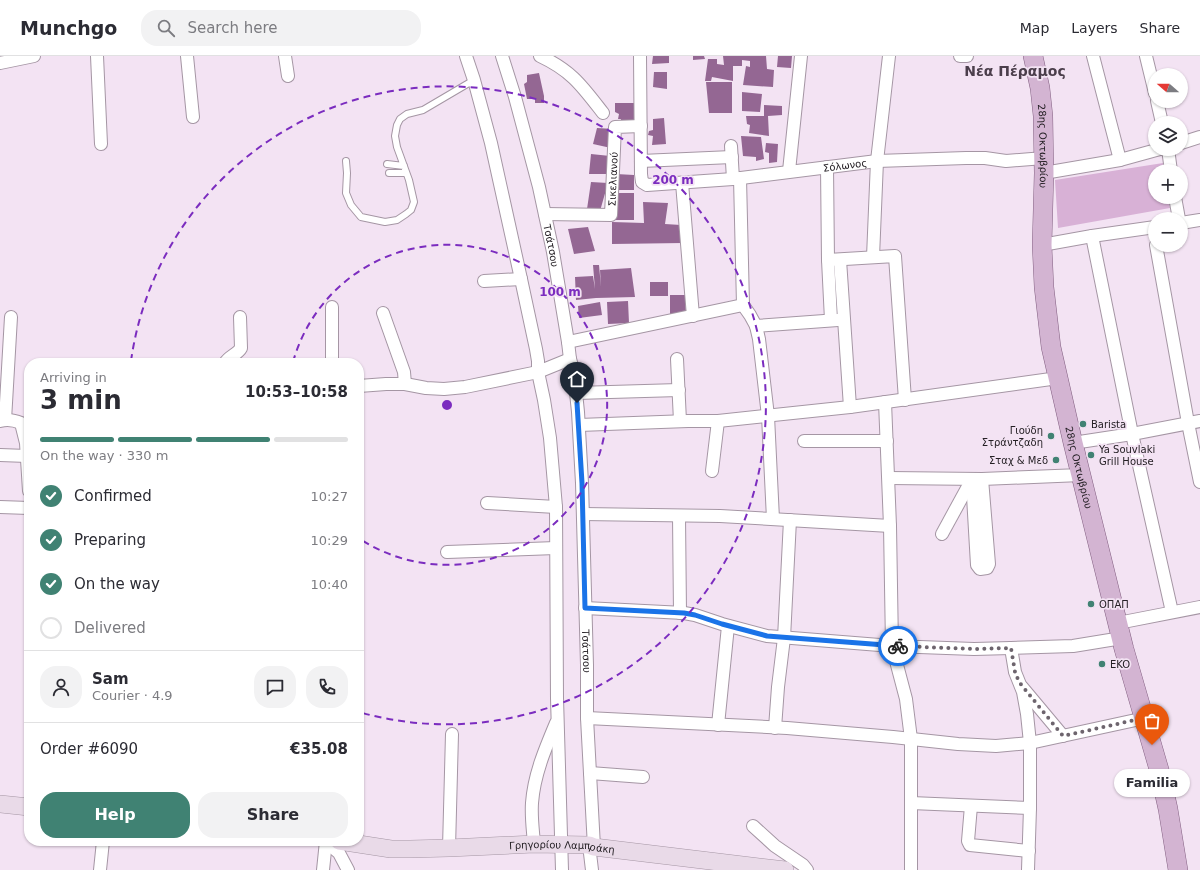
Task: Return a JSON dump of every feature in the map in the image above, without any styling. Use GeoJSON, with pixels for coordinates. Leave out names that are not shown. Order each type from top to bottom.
{"type":"FeatureCollection","features":[{"type":"Feature","properties":{"kind":"main road","name":"28ης Οκτωβρίου"},"geometry":{"type":"LineString","coordinates":[[1033,56],[1040,88],[1043,116],[1044,166],[1042,245],[1051,347],[1073,443],[1120,630],[1160,773],[1168,808],[1178,870]]}},
{"type":"Feature","properties":{"kind":"street"},"geometry":{"type":"LineString","coordinates":[[0,64],[34,56]]}},
{"type":"Feature","properties":{"kind":"street"},"geometry":{"type":"LineString","coordinates":[[97,56],[101,144]]}},
{"type":"Feature","properties":{"kind":"street"},"geometry":{"type":"LineString","coordinates":[[187,56],[193,117]]}},
{"type":"Feature","properties":{"kind":"street"},"geometry":{"type":"LineString","coordinates":[[285,56],[288,76]]}},
{"type":"Feature","properties":{"kind":"street"},"geometry":{"type":"LineString","coordinates":[[466,56],[474,80],[490,143],[522,279],[536,349],[538,372],[550,438],[556,507],[560,844],[562,870]]}},
{"type":"Feature","properties":{"kind":"street","name":"Τσάτσου"},"geometry":{"type":"LineString","coordinates":[[502,56],[515,97],[539,187],[553,252],[570,359],[574,372],[579,425],[592,870]]}},
{"type":"Feature","properties":{"kind":"street"},"geometry":{"type":"LineString","coordinates":[[540,56],[562,67],[572,75],[603,113]]}},
{"type":"Feature","properties":{"kind":"street"},"geometry":{"type":"LineString","coordinates":[[640,56],[641,161],[731,151],[737,178],[743,305],[756,326],[759,339],[768,416],[774,519]]}},
{"type":"Feature","properties":{"kind":"street"},"geometry":{"type":"LineString","coordinates":[[789,172],[801,56]]}},
{"type":"Feature","properties":{"kind":"street"},"geometry":{"type":"LineString","coordinates":[[873,258],[877,161],[889,56]]}},
{"type":"Feature","properties":{"kind":"street"},"geometry":{"type":"LineString","coordinates":[[960,56],[967,56]]}},
{"type":"Feature","properties":{"kind":"street"},"geometry":{"type":"LineString","coordinates":[[1092,56],[1120,160]]}},
{"type":"Feature","properties":{"kind":"street"},"geometry":{"type":"LineString","coordinates":[[1146,56],[1149,68]]}},
{"type":"Feature","properties":{"kind":"street","name":"Σικελιανού"},"geometry":{"type":"LineString","coordinates":[[545,214],[611,215],[615,127],[641,126]]}},
{"type":"Feature","properties":{"kind":"street"},"geometry":{"type":"LineString","coordinates":[[1188,141],[1200,137]]}},
{"type":"Feature","properties":{"kind":"street","name":"Σόλωνος"},"geometry":{"type":"LineString","coordinates":[[641,161],[642,182],[647,185],[737,178],[877,161],[985,158],[1044,166],[1120,160],[1148,152]]}},
{"type":"Feature","properties":{"kind":"street"},"geometry":{"type":"LineString","coordinates":[[827,167],[834,260],[844,319],[850,407]]}},
{"type":"Feature","properties":{"kind":"street"},"geometry":{"type":"LineString","coordinates":[[682,183],[693,316]]}},
{"type":"Feature","properties":{"kind":"street"},"geometry":{"type":"LineString","coordinates":[[1188,222],[1200,220]]}},
{"type":"Feature","properties":{"kind":"street"},"geometry":{"type":"LineString","coordinates":[[1042,245],[1148,228]]}},
{"type":"Feature","properties":{"kind":"street"},"geometry":{"type":"LineString","coordinates":[[1092,236],[1132,434],[1172,612]]}},
{"type":"Feature","properties":{"kind":"street"},"geometry":{"type":"LineString","coordinates":[[1157,252],[1200,482]]}},
{"type":"Feature","properties":{"kind":"street"},"geometry":{"type":"LineString","coordinates":[[834,260],[895,256],[905,400]]}},
{"type":"Feature","properties":{"kind":"street"},"geometry":{"type":"LineString","coordinates":[[831,320],[834,260]]}},
{"type":"Feature","properties":{"kind":"street"},"geometry":{"type":"LineString","coordinates":[[484,281],[522,279]]}},
{"type":"Feature","properties":{"kind":"street"},"geometry":{"type":"LineString","coordinates":[[568,342],[743,305]]}},
{"type":"Feature","properties":{"kind":"street"},"geometry":{"type":"LineString","coordinates":[[332,307],[332,358]]}},
{"type":"Feature","properties":{"kind":"street"},"geometry":{"type":"LineString","coordinates":[[383,313],[404,372],[405,384]]}},
{"type":"Feature","properties":{"kind":"street"},"geometry":{"type":"LineString","coordinates":[[11,317],[2,420],[15,421],[21,423],[24,427]]}},
{"type":"Feature","properties":{"kind":"street"},"geometry":{"type":"LineString","coordinates":[[228,358],[241,348],[240,317]]}},
{"type":"Feature","properties":{"kind":"street"},"geometry":{"type":"LineString","coordinates":[[756,326],[844,319]]}},
{"type":"Feature","properties":{"kind":"street"},"geometry":{"type":"LineString","coordinates":[[364,386],[405,384],[426,388],[465,388],[538,372],[570,359]]}},
{"type":"Feature","properties":{"kind":"street"},"geometry":{"type":"LineString","coordinates":[[677,359],[680,421]]}},
{"type":"Feature","properties":{"kind":"street"},"geometry":{"type":"LineString","coordinates":[[579,425],[718,421],[850,407],[1058,378]]}},
{"type":"Feature","properties":{"kind":"street"},"geometry":{"type":"LineString","coordinates":[[576,393],[678,390]]}},
{"type":"Feature","properties":{"kind":"street"},"geometry":{"type":"LineString","coordinates":[[885,402],[889,478],[892,646],[906,699],[911,739],[911,870]]}},
{"type":"Feature","properties":{"kind":"street"},"geometry":{"type":"LineString","coordinates":[[712,471],[718,421]]}},
{"type":"Feature","properties":{"kind":"street"},"geometry":{"type":"LineString","coordinates":[[1073,443],[1132,434],[1200,421]]}},
{"type":"Feature","properties":{"kind":"street"},"geometry":{"type":"LineString","coordinates":[[804,441],[887,441]]}},
{"type":"Feature","properties":{"kind":"street"},"geometry":{"type":"LineString","coordinates":[[0,455],[24,456]]}},
{"type":"Feature","properties":{"kind":"street"},"geometry":{"type":"LineString","coordinates":[[889,478],[977,479],[1081,475]]}},
{"type":"Feature","properties":{"kind":"street"},"geometry":{"type":"LineString","coordinates":[[977,479],[989,564],[987,568],[980,569],[977,565],[977,479]]}},
{"type":"Feature","properties":{"kind":"street"},"geometry":{"type":"LineString","coordinates":[[942,534],[977,479]]}},
{"type":"Feature","properties":{"kind":"street"},"geometry":{"type":"LineString","coordinates":[[487,503],[556,507]]}},
{"type":"Feature","properties":{"kind":"street"},"geometry":{"type":"LineString","coordinates":[[0,507],[24,508]]}},
{"type":"Feature","properties":{"kind":"street"},"geometry":{"type":"LineString","coordinates":[[582,514],[720,516],[890,526]]}},
{"type":"Feature","properties":{"kind":"street"},"geometry":{"type":"LineString","coordinates":[[678,516],[680,613]]}},
{"type":"Feature","properties":{"kind":"street"},"geometry":{"type":"LineString","coordinates":[[775,728],[784,638],[790,520]]}},
{"type":"Feature","properties":{"kind":"street"},"geometry":{"type":"LineString","coordinates":[[447,552],[556,548]]}},
{"type":"Feature","properties":{"kind":"street"},"geometry":{"type":"LineString","coordinates":[[585,608],[684,613],[767,636],[784,638],[803,638],[892,646],[974,649],[1073,646],[1172,612],[1200,607]]}},
{"type":"Feature","properties":{"kind":"street"},"geometry":{"type":"LineString","coordinates":[[718,725],[728,626]]}},
{"type":"Feature","properties":{"kind":"street"},"geometry":{"type":"LineString","coordinates":[[1011,648],[1015,672],[1023,692],[1030,743],[1028,870]]}},
{"type":"Feature","properties":{"kind":"street"},"geometry":{"type":"LineString","coordinates":[[1019,682],[1063,736]]}},
{"type":"Feature","properties":{"kind":"street"},"geometry":{"type":"LineString","coordinates":[[534,844],[532,802],[535,784],[540,763],[558,718]]}},
{"type":"Feature","properties":{"kind":"street"},"geometry":{"type":"LineString","coordinates":[[587,718],[775,728],[996,746],[1030,743],[1144,718]]}},
{"type":"Feature","properties":{"kind":"street"},"geometry":{"type":"LineString","coordinates":[[449,848],[452,734]]}},
{"type":"Feature","properties":{"kind":"street"},"geometry":{"type":"LineString","coordinates":[[590,772],[643,777]]}},
{"type":"Feature","properties":{"kind":"street"},"geometry":{"type":"LineString","coordinates":[[911,803],[1030,808]]}},
{"type":"Feature","properties":{"kind":"street"},"geometry":{"type":"LineString","coordinates":[[0,804],[24,806]]}},
{"type":"Feature","properties":{"kind":"street"},"geometry":{"type":"LineString","coordinates":[[971,806],[968,842],[970,845],[1029,851]]}},
{"type":"Feature","properties":{"kind":"street"},"geometry":{"type":"LineString","coordinates":[[753,826],[775,846],[803,865],[807,870]]}},
{"type":"Feature","properties":{"kind":"street","name":"Γρηγορίου Λαμπράκη"},"geometry":{"type":"LineString","coordinates":[[364,845],[391,849],[560,844],[592,846],[746,868],[785,870]]}},
{"type":"Feature","properties":{"kind":"street"},"geometry":{"type":"LineString","coordinates":[[100,870],[102,846]]}},
{"type":"Feature","properties":{"kind":"street"},"geometry":{"type":"LineString","coordinates":[[324,870],[330,846]]}},
{"type":"Feature","properties":{"kind":"street"},"geometry":{"type":"LineString","coordinates":[[334,846],[348,870]]}},
{"type":"Feature","properties":{"kind":"lane"},"geometry":{"type":"LineString","coordinates":[[346,160],[346,192],[350,205],[361,217],[385,222],[397,220],[412,210],[414,202],[404,166],[396,147],[395,136],[400,119],[407,114],[423,110],[474,80]]}},
{"type":"Feature","properties":{"kind":"lane"},"geometry":{"type":"LineString","coordinates":[[388,164],[404,166]]}},
{"type":"Feature","properties":{"kind":"lane"},"geometry":{"type":"LineString","coordinates":[[389,173],[406,174]]}},
{"type":"Feature","properties":{"kind":"shaded area"},"geometry":{"type":"Polygon","coordinates":[[[1148,165],[1148,204],[1169,204],[1170,208],[1058,228],[1055,180],[1148,165]]]}},
{"type":"Feature","properties":{"kind":"building"},"geometry":{"type":"Polygon","coordinates":[[[653,56],[669,56],[669,63],[652,64],[653,56]]]}},
{"type":"Feature","properties":{"kind":"building"},"geometry":{"type":"Polygon","coordinates":[[[693,56],[704,56],[705,59],[693,60],[693,56]]]}},
{"type":"Feature","properties":{"kind":"building"},"geometry":{"type":"Polygon","coordinates":[[[723,56],[766,56],[767,69],[774,70],[773,87],[743,85],[746,66],[750,67],[750,61],[742,60],[742,66],[733,66],[733,81],[712,77],[711,81],[705,81],[708,59],[717,59],[717,64],[724,65],[723,56]]]}},
{"type":"Feature","properties":{"kind":"building"},"geometry":{"type":"Polygon","coordinates":[[[778,56],[792,56],[791,68],[777,67],[778,56]]]}},
{"type":"Feature","properties":{"kind":"building"},"geometry":{"type":"Polygon","coordinates":[[[654,72],[667,72],[667,89],[653,87],[654,72]]]}},
{"type":"Feature","properties":{"kind":"building"},"geometry":{"type":"Polygon","coordinates":[[[539,73],[544,103],[535,103],[535,99],[527,99],[524,84],[527,82],[527,75],[539,73]]]}},
{"type":"Feature","properties":{"kind":"building"},"geometry":{"type":"Polygon","coordinates":[[[706,82],[732,82],[732,113],[709,113],[706,82]]]}},
{"type":"Feature","properties":{"kind":"building"},"geometry":{"type":"Polygon","coordinates":[[[742,92],[762,94],[760,112],[742,111],[742,92]]]}},
{"type":"Feature","properties":{"kind":"building"},"geometry":{"type":"Polygon","coordinates":[[[615,103],[634,103],[634,124],[620,123],[621,119],[618,119],[619,114],[615,112],[615,103]]]}},
{"type":"Feature","properties":{"kind":"building"},"geometry":{"type":"Polygon","coordinates":[[[764,105],[782,106],[782,115],[768,116],[769,136],[749,133],[750,125],[747,124],[746,116],[764,116],[764,105]]]}},
{"type":"Feature","properties":{"kind":"building"},"geometry":{"type":"Polygon","coordinates":[[[664,118],[666,144],[652,145],[653,136],[648,135],[649,131],[653,130],[653,119],[664,118]]]}},
{"type":"Feature","properties":{"kind":"building"},"geometry":{"type":"Polygon","coordinates":[[[597,128],[614,129],[611,148],[593,144],[597,128]]]}},
{"type":"Feature","properties":{"kind":"building"},"geometry":{"type":"Polygon","coordinates":[[[741,136],[761,137],[764,159],[756,161],[756,157],[743,156],[741,136]]]}},
{"type":"Feature","properties":{"kind":"building"},"geometry":{"type":"Polygon","coordinates":[[[766,143],[778,144],[777,162],[769,163],[769,153],[765,152],[766,143]]]}},
{"type":"Feature","properties":{"kind":"building"},"geometry":{"type":"Polygon","coordinates":[[[591,154],[610,156],[608,174],[589,174],[591,154]]]}},
{"type":"Feature","properties":{"kind":"building"},"geometry":{"type":"Polygon","coordinates":[[[616,174],[634,175],[634,190],[616,190],[616,174]]]}},
{"type":"Feature","properties":{"kind":"building"},"geometry":{"type":"Polygon","coordinates":[[[591,182],[608,183],[600,211],[587,209],[591,182]]]}},
{"type":"Feature","properties":{"kind":"building"},"geometry":{"type":"Polygon","coordinates":[[[616,193],[634,193],[634,220],[614,220],[616,193]]]}},
{"type":"Feature","properties":{"kind":"building"},"geometry":{"type":"Polygon","coordinates":[[[643,202],[668,203],[665,224],[681,225],[683,243],[612,244],[612,222],[644,223],[643,202]]]}},
{"type":"Feature","properties":{"kind":"building"},"geometry":{"type":"Polygon","coordinates":[[[588,227],[595,251],[574,254],[568,229],[588,227]]]}},
{"type":"Feature","properties":{"kind":"building"},"geometry":{"type":"Polygon","coordinates":[[[593,265],[599,265],[601,287],[600,270],[631,268],[635,297],[576,300],[575,277],[593,276],[595,289],[593,265]]]}},
{"type":"Feature","properties":{"kind":"building"},"geometry":{"type":"Polygon","coordinates":[[[650,282],[668,282],[668,296],[650,296],[650,282]]]}},
{"type":"Feature","properties":{"kind":"building"},"geometry":{"type":"Polygon","coordinates":[[[670,295],[685,295],[686,313],[670,318],[670,295]]]}},
{"type":"Feature","properties":{"kind":"building"},"geometry":{"type":"Polygon","coordinates":[[[628,301],[629,323],[608,324],[607,302],[628,301]]]}},
{"type":"Feature","properties":{"kind":"building"},"geometry":{"type":"Polygon","coordinates":[[[600,302],[602,315],[579,318],[578,306],[600,302]]]}},
{"type":"Feature","properties":{"kind":"way so far"},"geometry":{"type":"LineString","coordinates":[[898,646],[974,649],[1011,648],[1015,672],[1019,682],[1063,736],[1144,718],[1152,745]]}},
{"type":"Feature","properties":{"kind":"place","name":"Barista"},"geometry":{"type":"Point","coordinates":[1083,424]}},
{"type":"Feature","properties":{"kind":"place","name":"Γιούδη Στράντζαδη"},"geometry":{"type":"Point","coordinates":[1051,436]}},
{"type":"Feature","properties":{"kind":"place","name":"Ya Souvlaki Grill House"},"geometry":{"type":"Point","coordinates":[1091,455]}},
{"type":"Feature","properties":{"kind":"place","name":"Σταχ & Μεδ"},"geometry":{"type":"Point","coordinates":[1056,460]}},
{"type":"Feature","properties":{"kind":"place","name":"ΟΠΑΠ"},"geometry":{"type":"Point","coordinates":[1091,604]}},
{"type":"Feature","properties":{"kind":"place","name":"EKO"},"geometry":{"type":"Point","coordinates":[1102,664]}},
{"type":"Feature","properties":{"kind":"place","name":"Familia"},"geometry":{"type":"Point","coordinates":[1152,745]}},
{"type":"Feature","properties":{"kind":"district","name":"Νέα Πέραμος"},"geometry":{"type":"Point","coordinates":[1015,71]}},
{"type":"Feature","properties":{"kind":"route"},"geometry":{"type":"LineString","coordinates":[[577,403],[582,483],[585,608],[684,613],[767,636],[898,646]]}}]}
